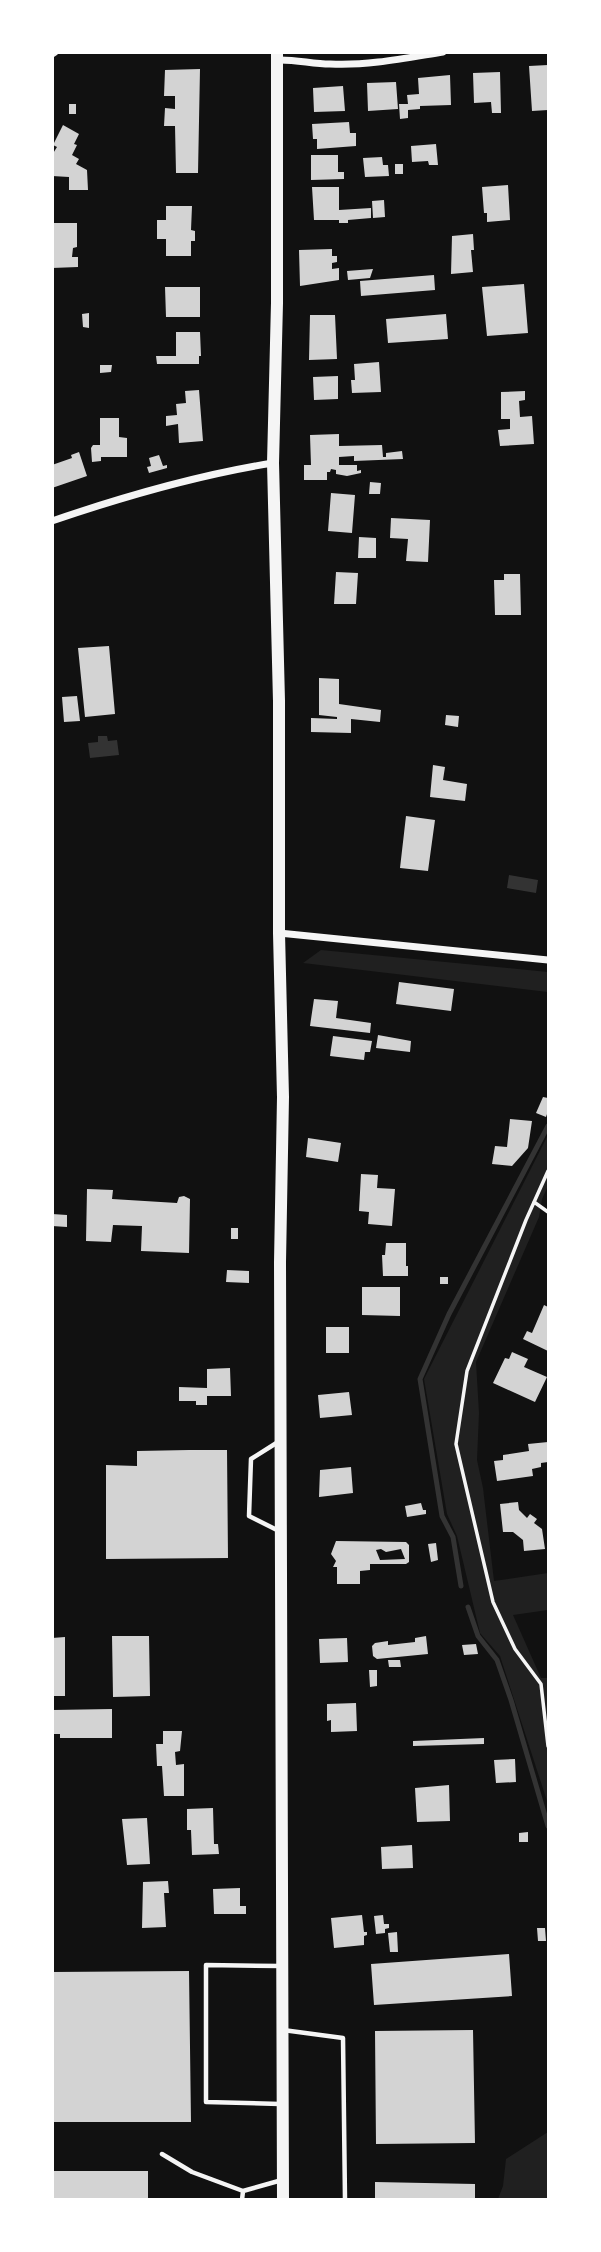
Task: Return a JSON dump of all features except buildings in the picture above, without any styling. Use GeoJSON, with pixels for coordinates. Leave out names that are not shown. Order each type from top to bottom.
{"type":"FeatureCollection","features":[{"type":"Feature","properties":{"kind":"main road"},"geometry":{"type":"LineString","coordinates":[[276,56],[277,303],[273,463],[279,701],[279,933],[283,1097],[280,1239],[283,2200]]}},
{"type":"Feature","properties":{"kind":"street"},"geometry":{"type":"LineString","coordinates":[[276,56],[329,64],[366,63],[443,52]]}},
{"type":"Feature","properties":{"kind":"street"},"geometry":{"type":"LineString","coordinates":[[52,521],[103,503],[167,486],[228,470],[273,463]]}},
{"type":"Feature","properties":{"kind":"street"},"geometry":{"type":"LineString","coordinates":[[279,933],[548,960]]}},
{"type":"Feature","properties":{"kind":"lane"},"geometry":{"type":"LineString","coordinates":[[282,1440],[251,1459],[249,1517],[282,1533]]}},
{"type":"Feature","properties":{"kind":"lane"},"geometry":{"type":"LineString","coordinates":[[282,1966],[206,1965],[206,2102],[282,2104]]}},
{"type":"Feature","properties":{"kind":"lane"},"geometry":{"type":"LineString","coordinates":[[283,2030],[344,2038],[345,2200]]}},
{"type":"Feature","properties":{"kind":"lane"},"geometry":{"type":"LineString","coordinates":[[162,2154],[192,2172],[243,2191],[283,2180]]}},
{"type":"Feature","properties":{"kind":"lane"},"geometry":{"type":"LineString","coordinates":[[243,2191],[243,2200]]}},
{"type":"Feature","properties":{"kind":"path"},"geometry":{"type":"LineString","coordinates":[[548,1171],[467,1371],[456,1444],[493,1602],[515,1649],[541,1684],[548,1746]]}},
{"type":"Feature","properties":{"kind":"path"},"geometry":{"type":"LineString","coordinates":[[534,1202],[548,1212]]}},
{"type":"Feature","properties":{"kind":"shaded area"},"geometry":{"type":"Polygon","coordinates":[[[98,736],[107,736],[108,741],[117,740],[119,755],[90,758],[88,743],[98,742],[98,736]]]}},
{"type":"Feature","properties":{"kind":"shaded area"},"geometry":{"type":"Polygon","coordinates":[[[509,875],[538,880],[536,893],[507,888],[509,875]]]}},
{"type":"Feature","properties":{"kind":"shaded area"},"geometry":{"type":"Polygon","coordinates":[[[321,950],[548,972],[548,992],[303,963],[321,950]]]}},
{"type":"Feature","properties":{"kind":"shaded area"},"geometry":{"type":"Polygon","coordinates":[[[548,1135],[548,1186],[542,1199],[539,1217],[476,1362],[479,1413],[477,1460],[494,1581],[548,1573],[548,1610],[513,1615],[541,1678],[548,1678],[548,1804],[500,1656],[480,1633],[457,1536],[447,1514],[424,1379],[548,1135]]]}},
{"type":"Feature","properties":{"kind":"shaded area"},"geometry":{"type":"Polygon","coordinates":[[[548,2132],[548,2199],[498,2199],[503,2186],[506,2159],[548,2132]]]}},
{"type":"Feature","properties":{"kind":"waterway"},"geometry":{"type":"LineString","coordinates":[[461,1586],[453,1537],[442,1516],[420,1379],[449,1314],[548,1126]]}},
{"type":"Feature","properties":{"kind":"waterway"},"geometry":{"type":"LineString","coordinates":[[468,1607],[478,1636],[497,1660],[548,1826]]}}]}
